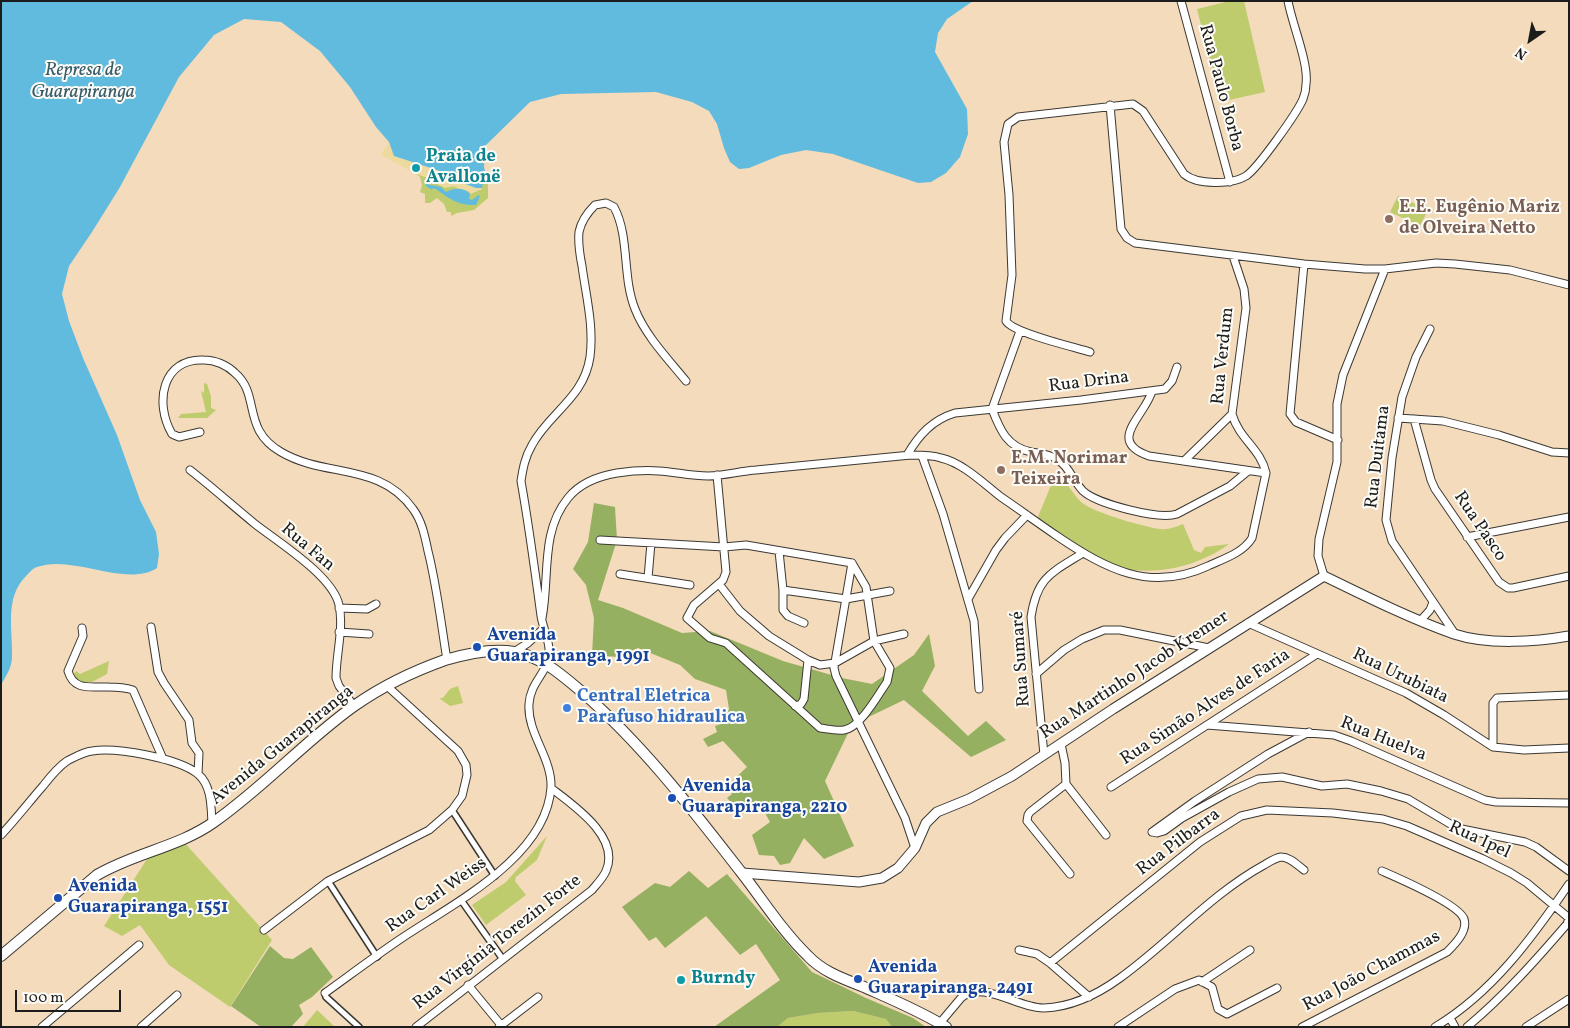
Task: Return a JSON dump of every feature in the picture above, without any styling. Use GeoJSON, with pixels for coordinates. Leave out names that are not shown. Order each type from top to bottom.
{"type":"FeatureCollection","features":[{"type":"Feature","properties":{"kind":"main road","name":"Avenida Guarapiranga"},"geometry":{"type":"LineString","coordinates":[[1,956],[98,875],[112,866],[193,834],[212,824],[354,706],[387,686],[447,660],[480,653],[514,652],[548,664],[604,712],[654,762],[790,936],[816,964],[943,1025]]}},
{"type":"Feature","properties":{"kind":"street","name":"Rua Paulo Borba"},"geometry":{"type":"LineString","coordinates":[[1181,1],[1230,182]]}},
{"type":"Feature","properties":{"kind":"street"},"geometry":{"type":"LineString","coordinates":[[1090,352],[1020,331],[1009,326],[1006,322],[1012,275],[1004,142],[1008,124],[1018,117],[1132,104],[1140,108],[1189,179],[1196,182],[1230,182],[1244,177],[1252,171],[1304,98],[1307,83],[1305,68],[1291,19],[1288,1]]}},
{"type":"Feature","properties":{"kind":"street"},"geometry":{"type":"LineString","coordinates":[[1110,105],[1121,229],[1135,243],[1233,256],[1365,269],[1385,269],[1436,263],[1455,264],[1510,270],[1569,285]]}},
{"type":"Feature","properties":{"kind":"street"},"geometry":{"type":"LineString","coordinates":[[548,664],[550,654],[542,618],[521,481],[525,460],[532,443],[570,401],[589,365],[592,325],[581,258],[579,232],[583,222],[595,205],[606,203],[614,207],[617,212],[634,308],[645,328],[686,381]]}},
{"type":"Feature","properties":{"kind":"street","name":"Rua Verdum"},"geometry":{"type":"LineString","coordinates":[[1233,256],[1244,289],[1246,308],[1232,414],[1238,431],[1264,463],[1266,473]]}},
{"type":"Feature","properties":{"kind":"street"},"geometry":{"type":"LineString","coordinates":[[1304,264],[1290,414],[1296,422],[1338,440]]}},
{"type":"Feature","properties":{"kind":"street"},"geometry":{"type":"LineString","coordinates":[[1385,269],[1343,375],[1337,404],[1337,462],[1319,539],[1318,556],[1324,576],[1455,634],[1493,640],[1534,640],[1569,636]]}},
{"type":"Feature","properties":{"kind":"street","name":"Rua Duitama"},"geometry":{"type":"LineString","coordinates":[[1430,329],[1409,374],[1398,418],[1386,511],[1387,525],[1392,541],[1455,634]]}},
{"type":"Feature","properties":{"kind":"street"},"geometry":{"type":"LineString","coordinates":[[1020,331],[992,409],[1001,430],[1012,444],[1025,450],[1057,459],[1089,496],[1102,502],[1152,515],[1170,517],[1230,486],[1248,471]]}},
{"type":"Feature","properties":{"kind":"street"},"geometry":{"type":"LineString","coordinates":[[200,432],[179,437],[172,434],[169,430],[162,393],[165,383],[177,366],[197,359],[211,360],[225,366],[235,372],[243,381],[247,389],[256,427],[262,438],[272,447],[305,463],[367,475],[394,490],[414,510],[423,530],[433,572],[447,660]]}},
{"type":"Feature","properties":{"kind":"street","name":"Rua Drina"},"geometry":{"type":"LineString","coordinates":[[907,455],[922,432],[940,419],[955,413],[1152,391],[1168,387],[1177,367]]}},
{"type":"Feature","properties":{"kind":"street"},"geometry":{"type":"LineString","coordinates":[[542,618],[550,535],[557,514],[576,490],[594,480],[617,473],[647,471],[709,476],[740,471],[907,455],[941,458],[961,467],[1026,515],[1083,553],[1113,569],[1130,575],[1167,578],[1192,574],[1228,557],[1249,543],[1255,531],[1266,473],[1149,456],[1135,449],[1130,442],[1130,429],[1152,391]]}},
{"type":"Feature","properties":{"kind":"street"},"geometry":{"type":"LineString","coordinates":[[1184,461],[1232,414]]}},
{"type":"Feature","properties":{"kind":"street"},"geometry":{"type":"LineString","coordinates":[[1398,418],[1443,421],[1499,435],[1552,452],[1569,453]]}},
{"type":"Feature","properties":{"kind":"street","name":"Rua Pasco"},"geometry":{"type":"LineString","coordinates":[[1414,419],[1431,480],[1444,503],[1499,582],[1508,588],[1569,576]]}},
{"type":"Feature","properties":{"kind":"street"},"geometry":{"type":"LineString","coordinates":[[922,456],[944,514],[974,621],[979,689]]}},
{"type":"Feature","properties":{"kind":"street","name":"Rua Fan"},"geometry":{"type":"LineString","coordinates":[[190,470],[315,570],[336,595],[339,608],[336,678],[339,686],[354,706]]}},
{"type":"Feature","properties":{"kind":"street"},"geometry":{"type":"LineString","coordinates":[[717,475],[726,572],[723,580],[694,605],[687,618],[710,638],[726,643],[820,728],[833,730],[846,730],[859,722],[890,676],[890,668],[874,641],[866,587],[852,563]]}},
{"type":"Feature","properties":{"kind":"street"},"geometry":{"type":"LineString","coordinates":[[968,599],[996,550],[1026,515]]}},
{"type":"Feature","properties":{"kind":"street"},"geometry":{"type":"LineString","coordinates":[[1468,537],[1569,517]]}},
{"type":"Feature","properties":{"kind":"street"},"geometry":{"type":"LineString","coordinates":[[600,540],[724,547],[746,546],[852,563]]}},
{"type":"Feature","properties":{"kind":"street"},"geometry":{"type":"LineString","coordinates":[[648,578],[652,543]]}},
{"type":"Feature","properties":{"kind":"street"},"geometry":{"type":"LineString","coordinates":[[779,551],[783,610],[788,616],[804,622]]}},
{"type":"Feature","properties":{"kind":"street","name":"Rua Sumaré"},"geometry":{"type":"LineString","coordinates":[[1044,755],[1031,616],[1033,599],[1043,581],[1056,570],[1083,553]]}},
{"type":"Feature","properties":{"kind":"street"},"geometry":{"type":"LineString","coordinates":[[852,563],[835,663],[836,676],[905,818],[916,848]]}},
{"type":"Feature","properties":{"kind":"street"},"geometry":{"type":"LineString","coordinates":[[620,574],[690,585]]}},
{"type":"Feature","properties":{"kind":"street","name":"Rua Martinho Jacob Kremer"},"geometry":{"type":"LineString","coordinates":[[742,873],[859,882],[882,878],[898,868],[916,848],[926,823],[937,812],[980,794],[1044,755],[1324,576]]}},
{"type":"Feature","properties":{"kind":"street"},"geometry":{"type":"LineString","coordinates":[[719,584],[740,611],[762,630],[808,660],[820,665],[835,663],[874,641],[904,634]]}},
{"type":"Feature","properties":{"kind":"street"},"geometry":{"type":"LineString","coordinates":[[783,590],[846,599],[890,591]]}},
{"type":"Feature","properties":{"kind":"street"},"geometry":{"type":"LineString","coordinates":[[1421,620],[1430,610],[1433,602]]}},
{"type":"Feature","properties":{"kind":"street"},"geometry":{"type":"LineString","coordinates":[[339,608],[366,609],[376,604]]}},
{"type":"Feature","properties":{"kind":"street","name":"Rua Urubiata"},"geometry":{"type":"LineString","coordinates":[[1248,623],[1420,700],[1493,747],[1524,750],[1569,748]]}},
{"type":"Feature","properties":{"kind":"street"},"geometry":{"type":"LineString","coordinates":[[151,627],[158,672],[189,720],[192,743],[199,753],[198,774]]}},
{"type":"Feature","properties":{"kind":"street"},"geometry":{"type":"LineString","coordinates":[[82,628],[83,636],[68,671],[70,677],[75,684],[87,688],[109,687],[133,690],[163,759]]}},
{"type":"Feature","properties":{"kind":"street"},"geometry":{"type":"LineString","coordinates":[[514,652],[544,628]]}},
{"type":"Feature","properties":{"kind":"street"},"geometry":{"type":"LineString","coordinates":[[1036,674],[1064,650],[1082,638],[1104,630],[1120,630],[1209,648]]}},
{"type":"Feature","properties":{"kind":"street"},"geometry":{"type":"LineString","coordinates":[[339,632],[368,634]]}},
{"type":"Feature","properties":{"kind":"street","name":"Rua Simão Alves de Faria"},"geometry":{"type":"LineString","coordinates":[[1111,787],[1317,654]]}},
{"type":"Feature","properties":{"kind":"street"},"geometry":{"type":"LineString","coordinates":[[795,706],[801,704],[804,699],[808,660]]}},
{"type":"Feature","properties":{"kind":"street","name":"Rua Carl Weiss"},"geometry":{"type":"LineString","coordinates":[[325,993],[399,940],[495,876],[522,848],[535,831],[547,805],[551,788],[547,764],[530,716],[529,704],[532,690],[548,664]]}},
{"type":"Feature","properties":{"kind":"street"},"geometry":{"type":"LineString","coordinates":[[264,930],[328,881],[429,830],[452,810],[462,796],[467,775],[466,765],[458,751],[387,686]]}},
{"type":"Feature","properties":{"kind":"street"},"geometry":{"type":"LineString","coordinates":[[1493,747],[1493,703],[1497,698],[1569,696]]}},
{"type":"Feature","properties":{"kind":"street","name":"Rua Huelva"},"geometry":{"type":"LineString","coordinates":[[1207,725],[1310,732],[1342,737],[1491,802],[1569,803]]}},
{"type":"Feature","properties":{"kind":"street"},"geometry":{"type":"LineString","coordinates":[[1310,732],[1268,754],[1195,801],[1151,833],[1164,831],[1182,818],[1229,792],[1258,779],[1282,777],[1322,786],[1347,784],[1408,799],[1457,828],[1525,842],[1569,871]]}},
{"type":"Feature","properties":{"kind":"street"},"geometry":{"type":"LineString","coordinates":[[1061,744],[1066,784],[1106,835]]}},
{"type":"Feature","properties":{"kind":"street"},"geometry":{"type":"LineString","coordinates":[[1,835],[64,763],[89,751],[115,750],[163,759],[190,769],[198,774],[207,787],[212,824]]}},
{"type":"Feature","properties":{"kind":"street"},"geometry":{"type":"LineString","coordinates":[[1066,784],[1030,812],[1027,821],[1070,874]]}},
{"type":"Feature","properties":{"kind":"street","name":"Rua Virgínia Torezin Forte"},"geometry":{"type":"LineString","coordinates":[[416,1027],[502,958],[592,890],[606,871],[608,854],[601,834],[578,809],[551,788]]}},
{"type":"Feature","properties":{"kind":"street"},"geometry":{"type":"LineString","coordinates":[[452,810],[495,876]]}},
{"type":"Feature","properties":{"kind":"street","name":"Rua Pilbarra"},"geometry":{"type":"LineString","coordinates":[[1050,963],[1200,842],[1241,816],[1254,812],[1276,810],[1383,818]]}},
{"type":"Feature","properties":{"kind":"street","name":"Rua Ipel"},"geometry":{"type":"LineString","coordinates":[[1383,818],[1407,826],[1504,869],[1527,883],[1568,918],[1567,924],[1490,1007],[1467,1027]]}},
{"type":"Feature","properties":{"kind":"street"},"geometry":{"type":"LineString","coordinates":[[943,1025],[961,998],[975,991],[986,992],[1038,1008],[1058,1006],[1090,997],[1124,976],[1188,921],[1252,872],[1282,857],[1295,862],[1304,870]]}},
{"type":"Feature","properties":{"kind":"street","name":"Rua João Chammas"},"geometry":{"type":"LineString","coordinates":[[1302,1027],[1447,952],[1456,943],[1464,929],[1465,921],[1462,916],[1432,894],[1382,871]]}},
{"type":"Feature","properties":{"kind":"street"},"geometry":{"type":"LineString","coordinates":[[328,881],[377,957]]}},
{"type":"Feature","properties":{"kind":"street"},"geometry":{"type":"LineString","coordinates":[[1435,1027],[1450,1018],[1513,960],[1569,884]]}},
{"type":"Feature","properties":{"kind":"street"},"geometry":{"type":"LineString","coordinates":[[461,900],[502,958]]}},
{"type":"Feature","properties":{"kind":"street"},"geometry":{"type":"LineString","coordinates":[[42,1027],[139,945]]}},
{"type":"Feature","properties":{"kind":"street"},"geometry":{"type":"LineString","coordinates":[[1019,950],[1037,954],[1090,997]]}},
{"type":"Feature","properties":{"kind":"street"},"geometry":{"type":"LineString","coordinates":[[1202,982],[1250,950]]}},
{"type":"Feature","properties":{"kind":"street"},"geometry":{"type":"LineString","coordinates":[[1118,1027],[1175,990],[1199,980],[1212,987],[1218,1010],[1227,1014],[1277,988]]}},
{"type":"Feature","properties":{"kind":"street"},"geometry":{"type":"LineString","coordinates":[[468,985],[500,1026],[538,997]]}},
{"type":"Feature","properties":{"kind":"street"},"geometry":{"type":"LineString","coordinates":[[325,993],[359,1027]]}},
{"type":"Feature","properties":{"kind":"street"},"geometry":{"type":"LineString","coordinates":[[141,1027],[178,995]]}},
{"type":"Feature","properties":{"kind":"street"},"geometry":{"type":"LineString","coordinates":[[1526,1027],[1569,999]]}},
{"type":"Feature","properties":{"kind":"street"},"geometry":{"type":"LineString","coordinates":[[1450,1018],[1455,1027]]}},
{"type":"Feature","properties":{"kind":"green space"},"geometry":{"type":"Polygon","coordinates":[[[1230,1],[1244,1],[1265,92],[1220,102],[1197,9],[1230,1]]]}},
{"type":"Feature","properties":{"kind":"green space"},"geometry":{"type":"Polygon","coordinates":[[[413,172],[439,185],[455,186],[472,193],[482,189],[482,183],[488,183],[488,198],[474,210],[451,216],[451,212],[447,212],[444,204],[437,198],[430,203],[425,203],[425,194],[420,192],[422,185],[420,177],[413,172]]]}},
{"type":"Feature","properties":{"kind":"green space"},"geometry":{"type":"Polygon","coordinates":[[[1398,196],[1428,210],[1420,226],[1390,212],[1398,196]]]}},
{"type":"Feature","properties":{"kind":"green space"},"geometry":{"type":"Polygon","coordinates":[[[204,383],[207,384],[211,396],[211,408],[216,410],[207,418],[178,418],[181,414],[206,412],[201,391],[204,393],[204,383]]]}},
{"type":"Feature","properties":{"kind":"green space"},"geometry":{"type":"Polygon","coordinates":[[[1057,471],[1081,502],[1096,510],[1152,528],[1169,529],[1183,524],[1194,550],[1201,553],[1205,547],[1229,544],[1201,560],[1169,569],[1136,570],[1120,568],[1105,563],[1037,519],[1057,471]]]}},
{"type":"Feature","properties":{"kind":"green space"},"geometry":{"type":"Polygon","coordinates":[[[594,503],[615,507],[617,540],[598,600],[623,608],[682,633],[710,631],[783,661],[842,678],[872,684],[914,655],[929,634],[935,666],[922,691],[968,736],[986,721],[1006,740],[971,757],[904,700],[852,725],[825,781],[854,846],[824,859],[804,838],[790,863],[780,865],[774,856],[759,855],[752,835],[770,822],[760,804],[742,814],[727,798],[732,794],[728,785],[747,767],[723,741],[708,747],[703,739],[717,732],[715,726],[724,723],[729,709],[726,690],[695,679],[680,665],[638,648],[618,657],[592,655],[594,618],[586,585],[573,569],[588,542],[594,503]]]}},
{"type":"Feature","properties":{"kind":"green space"},"geometry":{"type":"Polygon","coordinates":[[[109,661],[107,674],[92,682],[80,683],[75,680],[74,674],[76,671],[80,674],[109,661]]]}},
{"type":"Feature","properties":{"kind":"green space"},"geometry":{"type":"Polygon","coordinates":[[[458,686],[463,703],[450,706],[439,698],[443,698],[450,689],[458,686]]]}},
{"type":"Feature","properties":{"kind":"green space"},"geometry":{"type":"Polygon","coordinates":[[[547,836],[537,860],[516,877],[515,881],[526,895],[486,925],[472,905],[506,882],[547,836]]]}},
{"type":"Feature","properties":{"kind":"green space"},"geometry":{"type":"Polygon","coordinates":[[[183,841],[272,940],[230,1007],[169,965],[140,925],[122,936],[104,926],[149,856],[183,841]]]}},
{"type":"Feature","properties":{"kind":"green space"},"geometry":{"type":"Polygon","coordinates":[[[689,871],[708,888],[727,874],[812,972],[913,1018],[926,1027],[892,1027],[886,1019],[853,1011],[818,1013],[788,1018],[777,1027],[714,1027],[780,980],[756,944],[740,955],[706,916],[665,948],[656,937],[649,941],[622,907],[655,883],[670,887],[689,871]]]}},
{"type":"Feature","properties":{"kind":"green space"},"geometry":{"type":"Polygon","coordinates":[[[270,946],[284,958],[293,959],[311,947],[333,977],[312,997],[299,1005],[303,1014],[291,1027],[261,1027],[231,1006],[270,946]]]}},
{"type":"Feature","properties":{"kind":"green space"},"geometry":{"type":"Polygon","coordinates":[[[317,1010],[335,1027],[303,1027],[317,1010]]]}},
{"type":"Feature","properties":{"kind":"green space"},"geometry":{"type":"Polygon","coordinates":[[[853,1011],[886,1019],[892,1027],[777,1027],[788,1018],[818,1013],[853,1011]]]}},
{"type":"Feature","properties":{"kind":"sand","name":"Praia de Avallonë"},"geometry":{"type":"Polygon","coordinates":[[[389,142],[394,156],[446,173],[460,182],[476,188],[482,188],[471,194],[467,190],[461,190],[453,186],[445,188],[428,178],[416,174],[381,155],[389,142]]]}},
{"type":"Feature","properties":{"kind":"water","name":"Represa de Guarapiranga"},"geometry":{"type":"Polygon","coordinates":[[[1,1],[973,1],[947,19],[938,33],[935,52],[967,109],[968,134],[960,157],[946,173],[931,182],[918,183],[833,154],[806,150],[781,155],[749,168],[739,169],[730,162],[717,124],[709,111],[692,102],[656,92],[561,94],[530,102],[485,146],[484,167],[488,183],[483,183],[482,188],[476,188],[460,182],[446,173],[394,156],[389,142],[376,127],[350,87],[320,51],[281,22],[244,19],[214,35],[179,77],[120,187],[69,266],[62,294],[69,321],[83,358],[117,435],[140,500],[156,532],[159,554],[157,568],[144,573],[130,574],[67,564],[51,564],[33,569],[19,585],[12,604],[12,661],[1,685],[1,1]]]}},
{"type":"Feature","properties":{"kind":"water"},"geometry":{"type":"Polygon","coordinates":[[[426,184],[441,187],[446,192],[456,189],[465,190],[470,194],[469,199],[472,200],[480,196],[476,205],[462,204],[433,188],[432,190],[426,184]]]}},
{"type":"Feature","properties":{"kind":"place","name":"Praia de Avallonë"},"geometry":{"type":"Point","coordinates":[416,168]}},
{"type":"Feature","properties":{"kind":"place","name":"E.E. Eugênio Mariz de Olveira Netto"},"geometry":{"type":"Point","coordinates":[1389,219]}},
{"type":"Feature","properties":{"kind":"place","name":"E.M. Norimar Teixeira"},"geometry":{"type":"Point","coordinates":[1001,470]}},
{"type":"Feature","properties":{"kind":"place","name":"Avenida Guarapiranga, 1991"},"geometry":{"type":"Point","coordinates":[477,647]}},
{"type":"Feature","properties":{"kind":"place","name":"Central Eletrica Parafuso hidraulica"},"geometry":{"type":"Point","coordinates":[567,708]}},
{"type":"Feature","properties":{"kind":"place","name":"Avenida Guarapiranga, 2210"},"geometry":{"type":"Point","coordinates":[672,798]}},
{"type":"Feature","properties":{"kind":"place","name":"Avenida Guarapiranga, 1551"},"geometry":{"type":"Point","coordinates":[58,898]}},
{"type":"Feature","properties":{"kind":"place","name":"Avenida Guarapiranga, 2491"},"geometry":{"type":"Point","coordinates":[858,979]}},
{"type":"Feature","properties":{"kind":"place","name":"Burndy"},"geometry":{"type":"Point","coordinates":[681,980]}}]}
